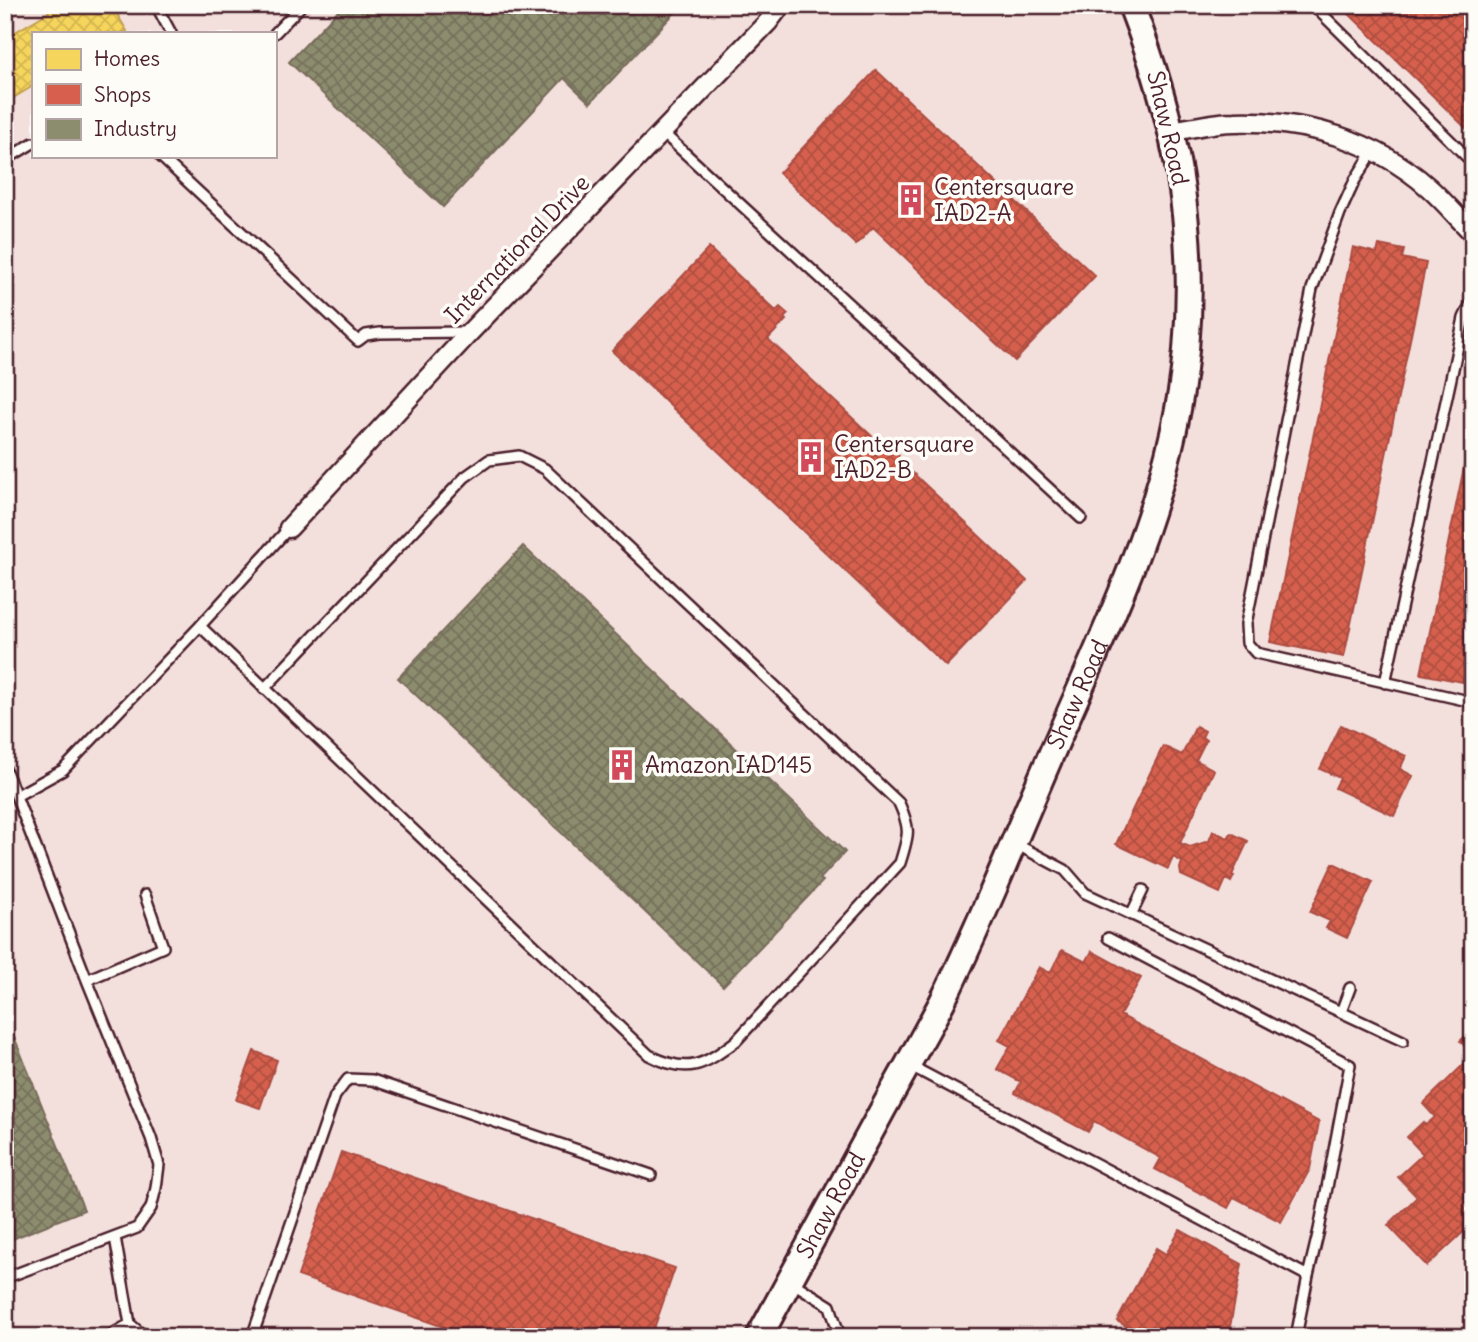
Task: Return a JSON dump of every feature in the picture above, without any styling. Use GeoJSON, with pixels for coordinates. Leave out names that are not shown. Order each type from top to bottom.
{"type":"FeatureCollection","features":[{"type":"Feature","properties":{"kind":"main road","name":"Shaw Road"},"geometry":{"type":"LineString","coordinates":[[759,1337],[941,1003],[996,888],[1120,598],[1163,477],[1177,413],[1186,352],[1188,242],[1172,131],[1153,62],[1131,5]]}},
{"type":"Feature","properties":{"kind":"street","name":"International Drive"},"geometry":{"type":"LineString","coordinates":[[289,528],[470,332],[768,22],[781,5]]}},
{"type":"Feature","properties":{"kind":"street"},"geometry":{"type":"LineString","coordinates":[[1172,131],[1233,121],[1279,123],[1320,130],[1374,150],[1427,186],[1473,233]]}},
{"type":"Feature","properties":{"kind":"lane"},"geometry":{"type":"LineString","coordinates":[[156,5],[171,32]]}},
{"type":"Feature","properties":{"kind":"lane"},"geometry":{"type":"LineString","coordinates":[[276,32],[302,5]]}},
{"type":"Feature","properties":{"kind":"lane"},"geometry":{"type":"LineString","coordinates":[[1313,5],[1473,163]]}},
{"type":"Feature","properties":{"kind":"lane"},"geometry":{"type":"LineString","coordinates":[[662,132],[1081,518]]}},
{"type":"Feature","properties":{"kind":"lane"},"geometry":{"type":"LineString","coordinates":[[5,160],[32,144]]}},
{"type":"Feature","properties":{"kind":"lane"},"geometry":{"type":"LineString","coordinates":[[1374,150],[1355,180],[1340,213],[1311,289],[1247,624],[1247,643],[1256,653],[1473,702]]}},
{"type":"Feature","properties":{"kind":"lane"},"geometry":{"type":"LineString","coordinates":[[162,158],[358,341],[366,335],[380,333],[470,332]]}},
{"type":"Feature","properties":{"kind":"lane"},"geometry":{"type":"LineString","coordinates":[[1385,683],[1464,318],[1473,299]]}},
{"type":"Feature","properties":{"kind":"lane"},"geometry":{"type":"LineString","coordinates":[[200,626],[264,688],[649,1055],[674,1065],[684,1068],[713,1058],[736,1041],[900,863],[907,841],[909,825],[899,803],[545,469],[519,456],[489,460],[465,477],[264,688]]}},
{"type":"Feature","properties":{"kind":"lane"},"geometry":{"type":"LineString","coordinates":[[16,796],[63,770],[289,528]]}},
{"type":"Feature","properties":{"kind":"lane"},"geometry":{"type":"LineString","coordinates":[[5,769],[151,1138],[159,1165],[151,1208],[137,1228],[5,1278]]}},
{"type":"Feature","properties":{"kind":"lane"},"geometry":{"type":"LineString","coordinates":[[1014,843],[1065,870],[1085,893],[1403,1041]]}},
{"type":"Feature","properties":{"kind":"lane"},"geometry":{"type":"LineString","coordinates":[[1131,915],[1143,890]]}},
{"type":"Feature","properties":{"kind":"lane"},"geometry":{"type":"LineString","coordinates":[[87,979],[163,947],[145,895]]}},
{"type":"Feature","properties":{"kind":"lane"},"geometry":{"type":"LineString","coordinates":[[1108,937],[1350,1065],[1296,1337]]}},
{"type":"Feature","properties":{"kind":"lane"},"geometry":{"type":"LineString","coordinates":[[1341,1012],[1350,988]]}},
{"type":"Feature","properties":{"kind":"lane"},"geometry":{"type":"LineString","coordinates":[[908,1064],[1308,1276]]}},
{"type":"Feature","properties":{"kind":"lane"},"geometry":{"type":"LineString","coordinates":[[252,1337],[335,1096],[348,1079],[372,1080],[651,1175]]}},
{"type":"Feature","properties":{"kind":"lane"},"geometry":{"type":"LineString","coordinates":[[115,1237],[130,1324],[145,1337]]}},
{"type":"Feature","properties":{"kind":"lane"},"geometry":{"type":"LineString","coordinates":[[789,1281],[830,1306],[840,1337]]}},
{"type":"Feature","properties":{"kind":"lane"},"geometry":{"type":"LineString","coordinates":[[107,1337],[130,1324]]}},
{"type":"Feature","properties":{"kind":"shaded area"},"geometry":{"type":"Polygon","coordinates":[[[5,5],[1473,5],[1473,1337],[5,1337],[5,5]]]}},
{"type":"Feature","properties":{"kind":"building: Homes"},"geometry":{"type":"Polygon","coordinates":[[[45,5],[87,5],[89,9],[97,5],[110,5],[106,7],[109,12],[114,9],[127,31],[32,32],[32,87],[5,103],[5,38],[49,12],[45,5]]]}},
{"type":"Feature","properties":{"kind":"building: Shops"},"geometry":{"type":"Polygon","coordinates":[[[1340,5],[1473,5],[1473,135],[1340,5]]]}},
{"type":"Feature","properties":{"kind":"building: Shops","name":"Centersquare IAD2-A"},"geometry":{"type":"Polygon","coordinates":[[[876,70],[1095,276],[1015,361],[873,227],[856,245],[779,173],[876,70]]]}},
{"type":"Feature","properties":{"kind":"building: Shops"},"geometry":{"type":"Polygon","coordinates":[[[1379,245],[1404,250],[1402,258],[1426,263],[1344,657],[1270,642],[1353,247],[1377,253],[1379,245]]]}},
{"type":"Feature","properties":{"kind":"building: Shops","name":"Centersquare IAD2-B"},"geometry":{"type":"Polygon","coordinates":[[[709,248],[776,311],[780,307],[788,314],[784,318],[786,320],[768,339],[891,454],[895,451],[899,455],[897,458],[1027,581],[946,666],[612,351],[709,248]]]}},
{"type":"Feature","properties":{"kind":"building: Shops"},"geometry":{"type":"Polygon","coordinates":[[[1473,424],[1473,686],[1421,674],[1473,424]]]}},
{"type":"Feature","properties":{"kind":"building: Shops"},"geometry":{"type":"Polygon","coordinates":[[[1341,725],[1406,756],[1400,769],[1413,776],[1394,816],[1335,788],[1340,778],[1320,769],[1341,725]]]}},
{"type":"Feature","properties":{"kind":"building: Shops"},"geometry":{"type":"Polygon","coordinates":[[[1196,726],[1205,731],[1202,737],[1206,740],[1196,760],[1214,770],[1180,843],[1190,847],[1209,841],[1213,831],[1228,838],[1231,833],[1248,841],[1231,882],[1226,879],[1220,893],[1181,875],[1182,862],[1173,857],[1168,869],[1116,844],[1163,746],[1182,755],[1196,726]]]}},
{"type":"Feature","properties":{"kind":"building: Shops"},"geometry":{"type":"Polygon","coordinates":[[[1333,863],[1373,882],[1347,938],[1326,928],[1330,921],[1310,912],[1333,863]]]}},
{"type":"Feature","properties":{"kind":"building: Shops"},"geometry":{"type":"Polygon","coordinates":[[[1062,950],[1086,962],[1092,951],[1141,978],[1120,1015],[1319,1122],[1310,1169],[1281,1222],[1234,1197],[1228,1208],[1155,1169],[1161,1158],[1094,1121],[1088,1132],[1015,1093],[1021,1082],[997,1069],[1010,1046],[999,1040],[1039,967],[1050,973],[1062,950]]]}},
{"type":"Feature","properties":{"kind":"building: Shops"},"geometry":{"type":"Polygon","coordinates":[[[1473,1029],[1473,1055],[1460,1041],[1473,1029]]]}},
{"type":"Feature","properties":{"kind":"building: Shops"},"geometry":{"type":"Polygon","coordinates":[[[254,1051],[277,1060],[260,1108],[236,1100],[254,1051]]]}},
{"type":"Feature","properties":{"kind":"building: Shops"},"geometry":{"type":"Polygon","coordinates":[[[1469,1059],[1473,1062],[1473,1223],[1427,1266],[1388,1225],[1417,1197],[1398,1177],[1423,1154],[1407,1137],[1423,1122],[1426,1125],[1435,1117],[1423,1104],[1469,1059]]]}},
{"type":"Feature","properties":{"kind":"building: Shops"},"geometry":{"type":"Polygon","coordinates":[[[341,1152],[675,1268],[651,1337],[472,1337],[298,1276],[341,1152]]]}},
{"type":"Feature","properties":{"kind":"building: Shops"},"geometry":{"type":"Polygon","coordinates":[[[1180,1230],[1242,1264],[1228,1337],[1122,1337],[1128,1327],[1117,1321],[1156,1248],[1166,1254],[1180,1230]]]}},
{"type":"Feature","properties":{"kind":"building: Industry"},"geometry":{"type":"Polygon","coordinates":[[[343,5],[682,5],[590,103],[564,78],[443,207],[289,62],[343,5]]]}},
{"type":"Feature","properties":{"kind":"building: Industry","name":"Amazon IAD145"},"geometry":{"type":"Polygon","coordinates":[[[523,546],[845,852],[820,879],[823,881],[723,986],[398,678],[523,546]]]}},
{"type":"Feature","properties":{"kind":"building: Industry"},"geometry":{"type":"Polygon","coordinates":[[[5,1014],[84,1210],[5,1242],[5,1014]]]}},
{"type":"Feature","properties":{"kind":"place","name":"Centersquare IAD2-A"},"geometry":{"type":"Point","coordinates":[911,200]}},
{"type":"Feature","properties":{"kind":"place","name":"Centersquare IAD2-B"},"geometry":{"type":"Point","coordinates":[811,457]}},
{"type":"Feature","properties":{"kind":"place","name":"Amazon IAD145"},"geometry":{"type":"Point","coordinates":[622,765]}}]}
